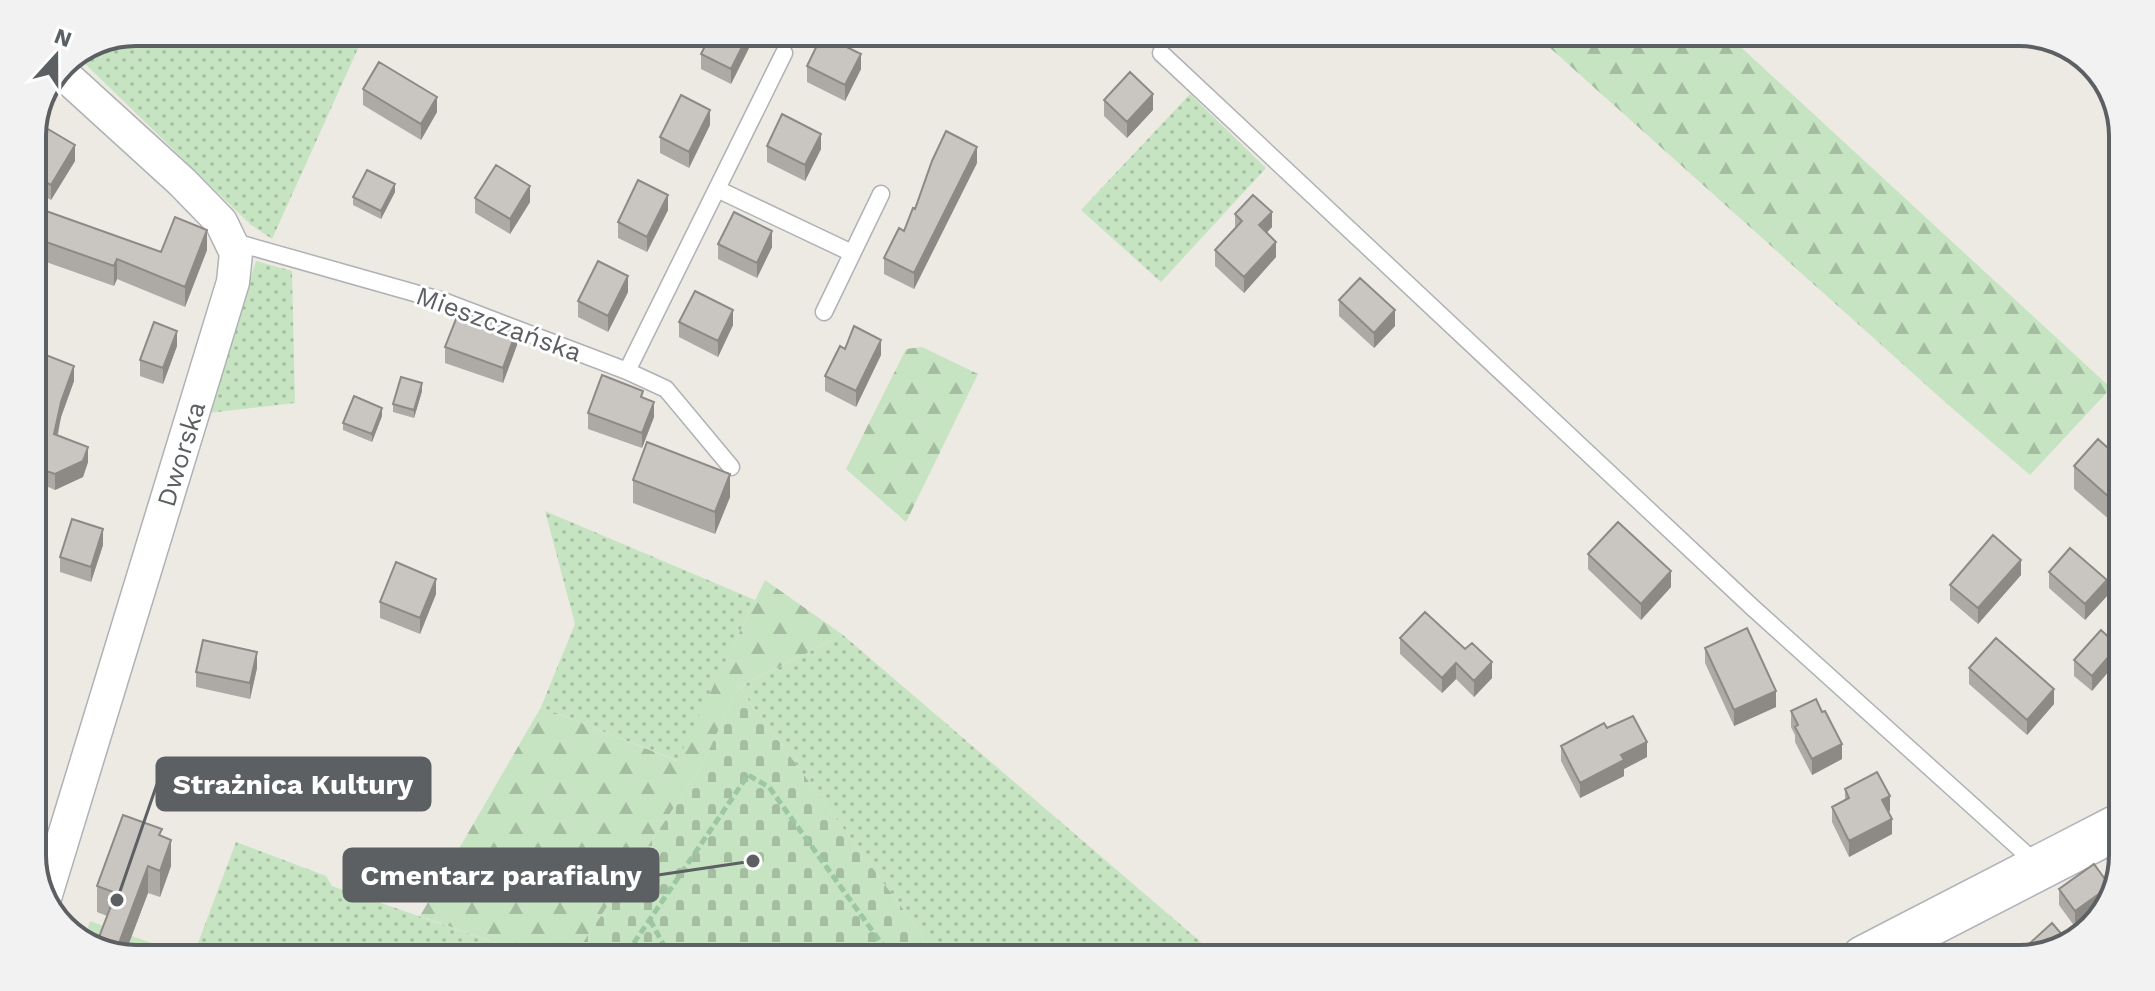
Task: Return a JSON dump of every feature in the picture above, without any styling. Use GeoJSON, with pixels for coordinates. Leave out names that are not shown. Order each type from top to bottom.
{"type":"FeatureCollection","features":[{"type":"Feature","properties":{"kind":"street"},"geometry":{"type":"LineString","coordinates":[[88,96],[182,182],[221,222],[230,240]]}},
{"type":"Feature","properties":{"kind":"street","name":"Dworska"},"geometry":{"type":"LineString","coordinates":[[50,881],[233,282],[236,253],[230,240]]}},
{"type":"Feature","properties":{"kind":"street"},"geometry":{"type":"LineString","coordinates":[[1889,945],[2109,832]]}},
{"type":"Feature","properties":{"kind":"lane"},"geometry":{"type":"LineString","coordinates":[[627,371],[784,53]]}},
{"type":"Feature","properties":{"kind":"lane"},"geometry":{"type":"LineString","coordinates":[[1161,53],[1752,607],[2041,867]]}},
{"type":"Feature","properties":{"kind":"lane"},"geometry":{"type":"LineString","coordinates":[[717,189],[852,253]]}},
{"type":"Feature","properties":{"kind":"lane"},"geometry":{"type":"LineString","coordinates":[[824,312],[881,194]]}},
{"type":"Feature","properties":{"kind":"lane","name":"Mieszczańska"},"geometry":{"type":"LineString","coordinates":[[230,240],[443,301],[627,371],[666,389],[731,467]]}},
{"type":"Feature","properties":{"kind":"path"},"geometry":{"type":"LineString","coordinates":[[633,945],[748,775],[769,787],[883,945]]}},
{"type":"Feature","properties":{"kind":"path"},"geometry":{"type":"LineString","coordinates":[[650,920],[664,945]]}},
{"type":"Feature","properties":{"kind":"green space"},"geometry":{"type":"Polygon","coordinates":[[[136,46],[359,46],[272,239],[250,224],[96,74],[96,56],[136,46]]]}},
{"type":"Feature","properties":{"kind":"green space"},"geometry":{"type":"Polygon","coordinates":[[[1548,46],[1740,46],[2109,386],[2109,390],[2030,475],[1548,46]]]}},
{"type":"Feature","properties":{"kind":"green space"},"geometry":{"type":"Polygon","coordinates":[[[1190,94],[1266,168],[1161,282],[1081,210],[1190,94]]]}},
{"type":"Feature","properties":{"kind":"green space"},"geometry":{"type":"Polygon","coordinates":[[[256,261],[292,271],[295,403],[208,413],[256,261]]]}},
{"type":"Feature","properties":{"kind":"green space"},"geometry":{"type":"Polygon","coordinates":[[[922,347],[978,374],[906,522],[846,469],[906,349],[922,347]]]}},
{"type":"Feature","properties":{"kind":"green space"},"geometry":{"type":"Polygon","coordinates":[[[545,511],[755,600],[678,761],[541,707],[575,624],[545,511]]]}},
{"type":"Feature","properties":{"kind":"green space"},"geometry":{"type":"Polygon","coordinates":[[[765,580],[843,635],[739,687],[700,769],[581,945],[502,945],[420,916],[541,707],[677,761],[765,580]]]}},
{"type":"Feature","properties":{"kind":"green space"},"geometry":{"type":"Polygon","coordinates":[[[843,635],[1204,945],[929,945],[739,687],[843,635]]]}},
{"type":"Feature","properties":{"kind":"green space"},"geometry":{"type":"Polygon","coordinates":[[[739,687],[929,945],[581,945],[700,769],[739,687]]]}},
{"type":"Feature","properties":{"kind":"green space"},"geometry":{"type":"Polygon","coordinates":[[[236,842],[326,876],[332,886],[502,945],[197,945],[236,842]]]}},
{"type":"Feature","properties":{"kind":"green space"},"geometry":{"type":"Polygon","coordinates":[[[90,921],[157,945],[118,943],[87,930],[90,921]]]}},
{"type":"Feature","properties":{"kind":"building"},"geometry":{"type":"Polygon","coordinates":[[[705,46],[742,46],[731,69],[701,54],[705,46]]]}},
{"type":"Feature","properties":{"kind":"building"},"geometry":{"type":"Polygon","coordinates":[[[817,46],[845,46],[861,54],[845,85],[807,66],[817,46]]]}},
{"type":"Feature","properties":{"kind":"building"},"geometry":{"type":"Polygon","coordinates":[[[379,62],[437,97],[421,124],[363,89],[379,62]]]}},
{"type":"Feature","properties":{"kind":"building"},"geometry":{"type":"Polygon","coordinates":[[[1130,72],[1153,94],[1127,122],[1104,100],[1130,72]]]}},
{"type":"Feature","properties":{"kind":"building"},"geometry":{"type":"Polygon","coordinates":[[[681,95],[710,110],[689,152],[660,137],[681,95]]]}},
{"type":"Feature","properties":{"kind":"building"},"geometry":{"type":"Polygon","coordinates":[[[782,114],[821,134],[805,165],[767,146],[782,114]]]}},
{"type":"Feature","properties":{"kind":"building"},"geometry":{"type":"Polygon","coordinates":[[[46,128],[75,145],[51,185],[46,182],[46,128]]]}},
{"type":"Feature","properties":{"kind":"building"},"geometry":{"type":"Polygon","coordinates":[[[946,131],[977,147],[914,273],[884,258],[899,228],[904,231],[915,209],[946,131]]]}},
{"type":"Feature","properties":{"kind":"building"},"geometry":{"type":"Polygon","coordinates":[[[496,165],[530,186],[510,219],[475,198],[496,165]]]}},
{"type":"Feature","properties":{"kind":"building"},"geometry":{"type":"Polygon","coordinates":[[[367,170],[395,184],[381,211],[353,197],[367,170]]]}},
{"type":"Feature","properties":{"kind":"building"},"geometry":{"type":"Polygon","coordinates":[[[638,180],[668,195],[647,237],[618,222],[638,180]]]}},
{"type":"Feature","properties":{"kind":"building"},"geometry":{"type":"Polygon","coordinates":[[[1253,195],[1272,212],[1259,225],[1276,242],[1244,277],[1215,250],[1242,221],[1235,214],[1253,195]]]}},
{"type":"Feature","properties":{"kind":"building"},"geometry":{"type":"Polygon","coordinates":[[[46,211],[161,252],[175,217],[207,230],[185,287],[117,259],[114,266],[46,242],[46,211]]]}},
{"type":"Feature","properties":{"kind":"building"},"geometry":{"type":"Polygon","coordinates":[[[734,212],[772,231],[757,263],[718,244],[734,212]]]}},
{"type":"Feature","properties":{"kind":"building"},"geometry":{"type":"Polygon","coordinates":[[[598,261],[628,276],[608,316],[578,301],[598,261]]]}},
{"type":"Feature","properties":{"kind":"building"},"geometry":{"type":"Polygon","coordinates":[[[1360,278],[1395,310],[1374,333],[1339,300],[1360,278]]]}},
{"type":"Feature","properties":{"kind":"building"},"geometry":{"type":"Polygon","coordinates":[[[695,291],[733,310],[718,341],[679,322],[695,291]]]}},
{"type":"Feature","properties":{"kind":"building"},"geometry":{"type":"Polygon","coordinates":[[[460,309],[517,329],[503,368],[445,347],[460,309]]]}},
{"type":"Feature","properties":{"kind":"building"},"geometry":{"type":"Polygon","coordinates":[[[154,322],[177,331],[163,368],[140,360],[154,322]]]}},
{"type":"Feature","properties":{"kind":"building"},"geometry":{"type":"Polygon","coordinates":[[[854,326],[881,340],[856,391],[825,376],[840,346],[845,349],[854,326]]]}},
{"type":"Feature","properties":{"kind":"building"},"geometry":{"type":"Polygon","coordinates":[[[46,355],[74,366],[54,434],[88,447],[83,461],[55,474],[46,471],[46,355]]]}},
{"type":"Feature","properties":{"kind":"building"},"geometry":{"type":"Polygon","coordinates":[[[602,375],[643,391],[641,397],[654,402],[642,433],[588,413],[602,375]]]}},
{"type":"Feature","properties":{"kind":"building"},"geometry":{"type":"Polygon","coordinates":[[[401,377],[422,383],[414,410],[393,404],[401,377]]]}},
{"type":"Feature","properties":{"kind":"building"},"geometry":{"type":"Polygon","coordinates":[[[354,396],[382,408],[372,434],[343,423],[354,396]]]}},
{"type":"Feature","properties":{"kind":"building"},"geometry":{"type":"Polygon","coordinates":[[[2098,439],[2109,449],[2109,497],[2074,466],[2098,439]]]}},
{"type":"Feature","properties":{"kind":"building"},"geometry":{"type":"Polygon","coordinates":[[[647,442],[730,474],[715,512],[633,480],[647,442]]]}},
{"type":"Feature","properties":{"kind":"building"},"geometry":{"type":"Polygon","coordinates":[[[72,519],[103,529],[91,567],[60,557],[72,519]]]}},
{"type":"Feature","properties":{"kind":"building"},"geometry":{"type":"Polygon","coordinates":[[[1618,522],[1671,571],[1641,604],[1588,554],[1618,522]]]}},
{"type":"Feature","properties":{"kind":"building"},"geometry":{"type":"Polygon","coordinates":[[[1993,535],[2021,560],[1978,608],[1950,585],[1993,535]]]}},
{"type":"Feature","properties":{"kind":"building"},"geometry":{"type":"Polygon","coordinates":[[[2070,548],[2107,580],[2085,604],[2049,572],[2070,548]]]}},
{"type":"Feature","properties":{"kind":"building"},"geometry":{"type":"Polygon","coordinates":[[[396,562],[436,579],[420,618],[380,602],[396,562]]]}},
{"type":"Feature","properties":{"kind":"building"},"geometry":{"type":"Polygon","coordinates":[[[1425,612],[1465,649],[1472,643],[1492,662],[1474,681],[1456,663],[1442,678],[1400,638],[1425,612]]]}},
{"type":"Feature","properties":{"kind":"building"},"geometry":{"type":"Polygon","coordinates":[[[1747,628],[1776,691],[1734,710],[1705,648],[1747,628]]]}},
{"type":"Feature","properties":{"kind":"building"},"geometry":{"type":"Polygon","coordinates":[[[2101,630],[2109,638],[2109,656],[2092,676],[2074,660],[2101,630]]]}},
{"type":"Feature","properties":{"kind":"building"},"geometry":{"type":"Polygon","coordinates":[[[1996,638],[2054,689],[2027,720],[1969,668],[1996,638]]]}},
{"type":"Feature","properties":{"kind":"building"},"geometry":{"type":"Polygon","coordinates":[[[203,640],[257,652],[250,683],[196,672],[203,640]]]}},
{"type":"Feature","properties":{"kind":"building"},"geometry":{"type":"Polygon","coordinates":[[[1816,699],[1842,744],[1812,759],[1795,727],[1798,725],[1791,711],[1816,699]]]}},
{"type":"Feature","properties":{"kind":"building"},"geometry":{"type":"Polygon","coordinates":[[[1633,716],[1647,742],[1621,755],[1624,760],[1580,783],[1561,746],[1604,723],[1607,728],[1633,716]]]}},
{"type":"Feature","properties":{"kind":"building"},"geometry":{"type":"Polygon","coordinates":[[[1877,772],[1890,796],[1882,800],[1892,819],[1849,841],[1832,807],[1849,798],[1845,789],[1877,772]]]}},
{"type":"Feature","properties":{"kind":"building"},"geometry":{"type":"Polygon","coordinates":[[[123,815],[162,829],[159,835],[171,840],[160,871],[148,866],[119,943],[99,937],[116,893],[97,886],[123,815]]]}},
{"type":"Feature","properties":{"kind":"building"},"geometry":{"type":"Polygon","coordinates":[[[2094,864],[2105,879],[2101,893],[2075,911],[2059,889],[2094,864]]]}},
{"type":"Feature","properties":{"kind":"building"},"geometry":{"type":"Polygon","coordinates":[[[2052,923],[2062,934],[2048,940],[2029,944],[2052,923]]]}},
{"type":"Feature","properties":{"kind":"place","name":"Cmentarz parafialny"},"geometry":{"type":"Point","coordinates":[753,861]}},
{"type":"Feature","properties":{"kind":"place","name":"Strażnica Kultury"},"geometry":{"type":"Point","coordinates":[117,900]}}]}
